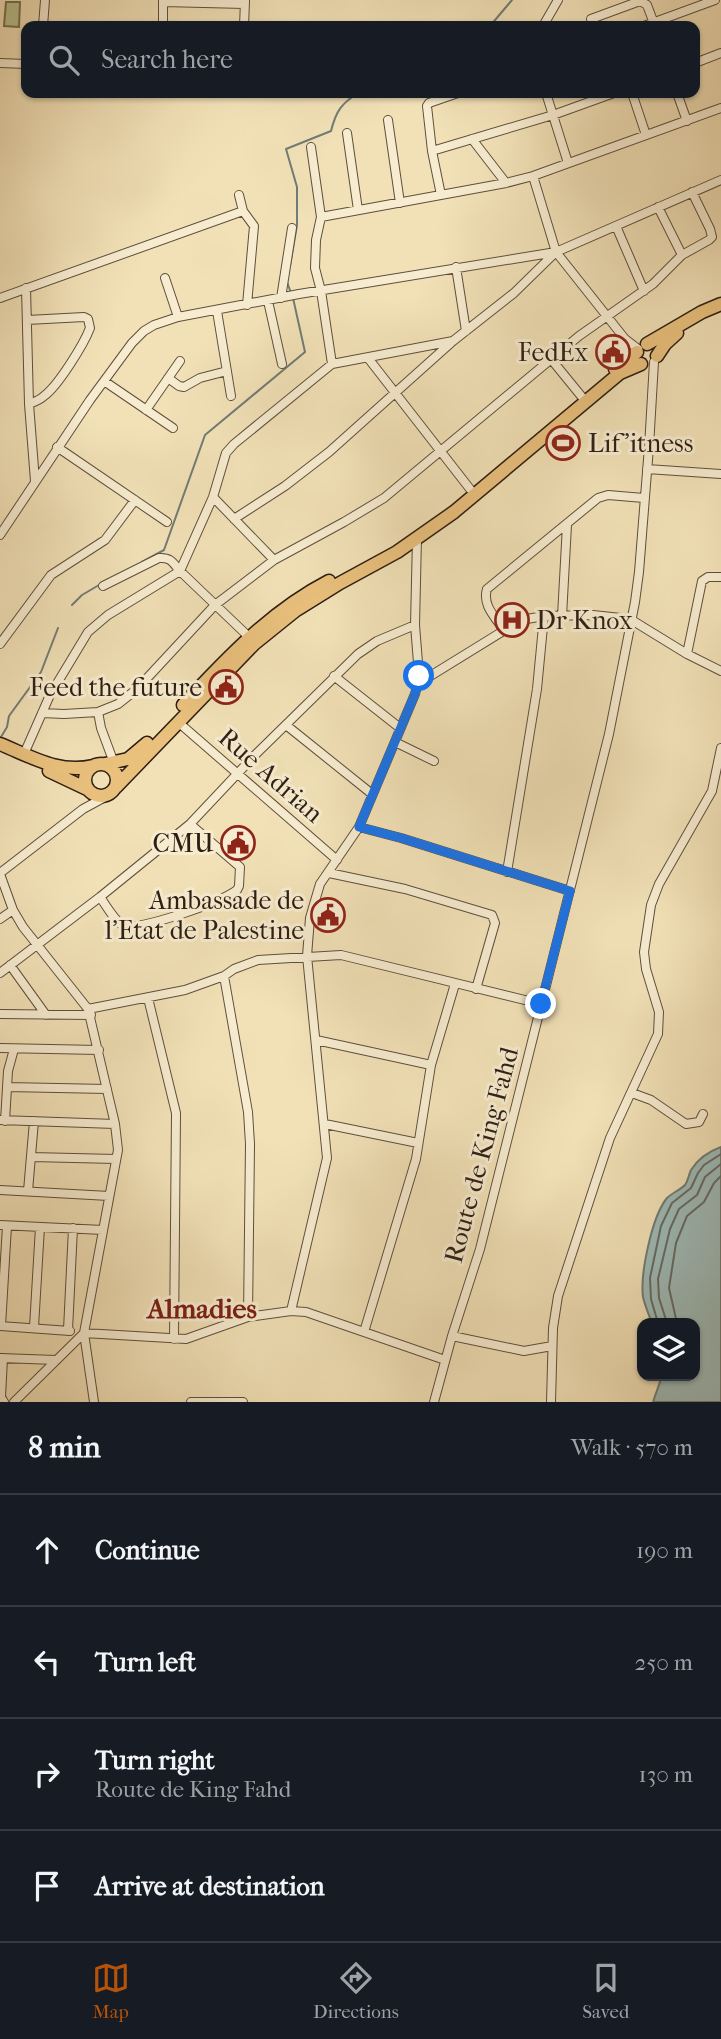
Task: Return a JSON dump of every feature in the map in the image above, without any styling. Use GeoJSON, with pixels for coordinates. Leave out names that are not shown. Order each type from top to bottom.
{"type":"FeatureCollection","features":[{"type":"Feature","properties":{"kind":"highway"},"geometry":{"type":"LineString","coordinates":[[0,744],[62,768],[80,769],[128,759],[249,637],[301,597],[402,540],[443,512],[582,397],[645,356],[702,312],[721,304]]}},
{"type":"Feature","properties":{"kind":"highway"},"geometry":{"type":"LineString","coordinates":[[0,751],[57,774],[97,797],[111,792],[254,644],[276,625],[340,583],[397,552],[454,513],[620,373],[671,337],[721,311]]}},
{"type":"Feature","properties":{"kind":"highway"},"geometry":{"type":"LineString","coordinates":[[87,790],[85,775],[104,764]]}},
{"type":"Feature","properties":{"kind":"highway"},"geometry":{"type":"LineString","coordinates":[[104,764],[115,772],[117,778],[111,792]]}},
{"type":"Feature","properties":{"kind":"street"},"geometry":{"type":"LineString","coordinates":[[43,21],[45,0]]}},
{"type":"Feature","properties":{"kind":"street"},"geometry":{"type":"LineString","coordinates":[[546,21],[558,0]]}},
{"type":"Feature","properties":{"kind":"street"},"geometry":{"type":"LineString","coordinates":[[591,19],[639,0],[647,5],[653,21]]}},
{"type":"Feature","properties":{"kind":"street"},"geometry":{"type":"LineString","coordinates":[[683,0],[688,11]]}},
{"type":"Feature","properties":{"kind":"street"},"geometry":{"type":"LineString","coordinates":[[664,21],[715,0]]}},
{"type":"Feature","properties":{"kind":"street"},"geometry":{"type":"LineString","coordinates":[[163,21],[163,1],[245,2],[244,21]]}},
{"type":"Feature","properties":{"kind":"street"},"geometry":{"type":"LineString","coordinates":[[700,61],[721,53]]}},
{"type":"Feature","properties":{"kind":"street"},"geometry":{"type":"LineString","coordinates":[[0,62],[21,64]]}},
{"type":"Feature","properties":{"kind":"street"},"geometry":{"type":"LineString","coordinates":[[441,195],[432,151],[427,105],[445,98]]}},
{"type":"Feature","properties":{"kind":"street"},"geometry":{"type":"LineString","coordinates":[[548,98],[568,163]]}},
{"type":"Feature","properties":{"kind":"street"},"geometry":{"type":"LineString","coordinates":[[432,151],[600,98]]}},
{"type":"Feature","properties":{"kind":"street"},"geometry":{"type":"LineString","coordinates":[[634,98],[646,135]]}},
{"type":"Feature","properties":{"kind":"street"},"geometry":{"type":"LineString","coordinates":[[679,98],[687,121]]}},
{"type":"Feature","properties":{"kind":"street"},"geometry":{"type":"LineString","coordinates":[[321,217],[533,176],[720,109]]}},
{"type":"Feature","properties":{"kind":"street"},"geometry":{"type":"LineString","coordinates":[[388,120],[400,203]]}},
{"type":"Feature","properties":{"kind":"street"},"geometry":{"type":"LineString","coordinates":[[347,133],[358,210]]}},
{"type":"Feature","properties":{"kind":"street"},"geometry":{"type":"LineString","coordinates":[[472,139],[506,183]]}},
{"type":"Feature","properties":{"kind":"street"},"geometry":{"type":"LineString","coordinates":[[311,147],[321,217],[314,252],[315,268],[332,364]]}},
{"type":"Feature","properties":{"kind":"street"},"geometry":{"type":"LineString","coordinates":[[533,176],[556,252]]}},
{"type":"Feature","properties":{"kind":"street"},"geometry":{"type":"LineString","coordinates":[[0,535],[104,381],[144,331],[154,325],[178,317],[299,294],[556,252],[721,180]]}},
{"type":"Feature","properties":{"kind":"street"},"geometry":{"type":"LineString","coordinates":[[42,713],[98,712],[118,704],[137,689],[215,605],[274,560],[384,498],[579,336],[644,291],[682,255],[709,240],[712,237],[710,229],[692,192]]}},
{"type":"Feature","properties":{"kind":"street"},"geometry":{"type":"LineString","coordinates":[[239,195],[243,211],[254,226],[247,306]]}},
{"type":"Feature","properties":{"kind":"street"},"geometry":{"type":"LineString","coordinates":[[659,207],[682,255]]}},
{"type":"Feature","properties":{"kind":"street"},"geometry":{"type":"LineString","coordinates":[[0,298],[243,211]]}},
{"type":"Feature","properties":{"kind":"street"},"geometry":{"type":"LineString","coordinates":[[616,226],[644,291]]}},
{"type":"Feature","properties":{"kind":"street"},"geometry":{"type":"LineString","coordinates":[[282,298],[292,228]]}},
{"type":"Feature","properties":{"kind":"street"},"geometry":{"type":"LineString","coordinates":[[233,519],[297,477],[396,394],[453,341],[514,293],[556,252]]}},
{"type":"Feature","properties":{"kind":"street","name":"Route de King Fahd"},"geometry":{"type":"LineString","coordinates":[[434,1402],[480,1249],[609,734],[639,572],[652,381],[645,356],[625,339],[556,252]]}},
{"type":"Feature","properties":{"kind":"street"},"geometry":{"type":"LineString","coordinates":[[456,267],[466,331]]}},
{"type":"Feature","properties":{"kind":"street"},"geometry":{"type":"LineString","coordinates":[[165,278],[178,317]]}},
{"type":"Feature","properties":{"kind":"street"},"geometry":{"type":"LineString","coordinates":[[26,288],[29,404],[35,482]]}},
{"type":"Feature","properties":{"kind":"street"},"geometry":{"type":"LineString","coordinates":[[268,301],[282,364]]}},
{"type":"Feature","properties":{"kind":"street"},"geometry":{"type":"LineString","coordinates":[[217,311],[231,396]]}},
{"type":"Feature","properties":{"kind":"street"},"geometry":{"type":"LineString","coordinates":[[27,320],[84,317],[88,319],[90,328],[51,390],[29,404]]}},
{"type":"Feature","properties":{"kind":"street"},"geometry":{"type":"LineString","coordinates":[[24,754],[65,669],[88,632],[108,615],[180,571],[213,498],[229,448],[332,364],[453,341]]}},
{"type":"Feature","properties":{"kind":"street"},"geometry":{"type":"LineString","coordinates":[[368,358],[470,489]]}},
{"type":"Feature","properties":{"kind":"street"},"geometry":{"type":"LineString","coordinates":[[551,359],[582,397]]}},
{"type":"Feature","properties":{"kind":"street"},"geometry":{"type":"LineString","coordinates":[[146,410],[180,361]]}},
{"type":"Feature","properties":{"kind":"street"},"geometry":{"type":"LineString","coordinates":[[168,378],[184,387],[200,378],[227,371]]}},
{"type":"Feature","properties":{"kind":"street"},"geometry":{"type":"LineString","coordinates":[[104,381],[173,428]]}},
{"type":"Feature","properties":{"kind":"street"},"geometry":{"type":"LineString","coordinates":[[57,447],[167,522]]}},
{"type":"Feature","properties":{"kind":"street"},"geometry":{"type":"LineString","coordinates":[[647,469],[721,474]]}},
{"type":"Feature","properties":{"kind":"street"},"geometry":{"type":"LineString","coordinates":[[504,630],[487,605],[485,599],[488,589],[598,498],[608,495],[644,498]]}},
{"type":"Feature","properties":{"kind":"street"},"geometry":{"type":"LineString","coordinates":[[213,498],[274,560]]}},
{"type":"Feature","properties":{"kind":"street"},"geometry":{"type":"LineString","coordinates":[[0,644],[51,575],[105,540],[135,500]]}},
{"type":"Feature","properties":{"kind":"street"},"geometry":{"type":"LineString","coordinates":[[562,616],[567,525]]}},
{"type":"Feature","properties":{"kind":"street"},"geometry":{"type":"LineString","coordinates":[[291,1311],[327,1158],[307,952],[310,918],[320,884],[359,827],[422,678],[418,664],[415,625],[417,538]]}},
{"type":"Feature","properties":{"kind":"street"},"geometry":{"type":"LineString","coordinates":[[397,552],[405,554],[416,566]]}},
{"type":"Feature","properties":{"kind":"street"},"geometry":{"type":"LineString","coordinates":[[103,586],[166,557],[249,637]]}},
{"type":"Feature","properties":{"kind":"street"},"geometry":{"type":"LineString","coordinates":[[687,654],[702,581],[704,578],[721,577]]}},
{"type":"Feature","properties":{"kind":"street"},"geometry":{"type":"LineString","coordinates":[[422,678],[436,673],[521,620],[544,616],[593,615],[631,619],[687,654],[721,671]]}},
{"type":"Feature","properties":{"kind":"street"},"geometry":{"type":"LineString","coordinates":[[507,872],[537,689],[544,616]]}},
{"type":"Feature","properties":{"kind":"street"},"geometry":{"type":"LineString","coordinates":[[0,973],[190,824],[334,676],[368,647],[415,625]]}},
{"type":"Feature","properties":{"kind":"street"},"geometry":{"type":"LineString","coordinates":[[334,676],[400,728]]}},
{"type":"Feature","properties":{"kind":"street"},"geometry":{"type":"LineString","coordinates":[[98,712],[104,764]]}},
{"type":"Feature","properties":{"kind":"street","name":"Rue Adrian"},"geometry":{"type":"LineString","coordinates":[[178,722],[337,860]]}},
{"type":"Feature","properties":{"kind":"street"},"geometry":{"type":"LineString","coordinates":[[286,725],[372,794]]}},
{"type":"Feature","properties":{"kind":"street"},"geometry":{"type":"LineString","coordinates":[[395,741],[434,761]]}},
{"type":"Feature","properties":{"kind":"street"},"geometry":{"type":"LineString","coordinates":[[551,1402],[556,1306],[610,1138],[654,1045],[660,1025],[644,952],[651,905],[659,884],[712,791],[721,748]]}},
{"type":"Feature","properties":{"kind":"street"},"geometry":{"type":"LineString","coordinates":[[83,809],[89,801],[87,790]]}},
{"type":"Feature","properties":{"kind":"street"},"geometry":{"type":"LineString","coordinates":[[94,1402],[82,1334],[118,1150],[116,1124],[90,1012],[13,909],[0,874],[83,809],[111,792]]}},
{"type":"Feature","properties":{"kind":"street"},"geometry":{"type":"LineString","coordinates":[[100,897],[121,924],[129,926],[171,918],[233,893],[239,886],[240,867],[190,824]]}},
{"type":"Feature","properties":{"kind":"street"},"geometry":{"type":"LineString","coordinates":[[359,827],[570,891]]}},
{"type":"Feature","properties":{"kind":"street"},"geometry":{"type":"LineString","coordinates":[[329,873],[404,889],[492,915],[495,923],[476,989]]}},
{"type":"Feature","properties":{"kind":"street"},"geometry":{"type":"LineString","coordinates":[[0,919],[13,909]]}},
{"type":"Feature","properties":{"kind":"street"},"geometry":{"type":"LineString","coordinates":[[0,1014],[90,1012],[185,990],[258,960],[307,952],[341,955],[541,1004]]}},
{"type":"Feature","properties":{"kind":"street"},"geometry":{"type":"LineString","coordinates":[[10,965],[46,1015]]}},
{"type":"Feature","properties":{"kind":"street"},"geometry":{"type":"LineString","coordinates":[[224,976],[248,1112],[248,1317]]}},
{"type":"Feature","properties":{"kind":"street"},"geometry":{"type":"LineString","coordinates":[[364,1332],[416,1159],[431,1065],[455,984]]}},
{"type":"Feature","properties":{"kind":"street"},"geometry":{"type":"LineString","coordinates":[[149,998],[176,1113],[174,1339]]}},
{"type":"Feature","properties":{"kind":"street"},"geometry":{"type":"LineString","coordinates":[[316,1040],[431,1065]]}},
{"type":"Feature","properties":{"kind":"street"},"geometry":{"type":"LineString","coordinates":[[0,1048],[99,1050]]}},
{"type":"Feature","properties":{"kind":"street"},"geometry":{"type":"LineString","coordinates":[[14,1049],[8,1071],[2,1120],[116,1124]]}},
{"type":"Feature","properties":{"kind":"street"},"geometry":{"type":"LineString","coordinates":[[7,1087],[107,1089]]}},
{"type":"Feature","properties":{"kind":"street"},"geometry":{"type":"LineString","coordinates":[[632,1093],[651,1100],[686,1124],[699,1122],[703,1115]]}},
{"type":"Feature","properties":{"kind":"street"},"geometry":{"type":"LineString","coordinates":[[28,1191],[34,1121]]}},
{"type":"Feature","properties":{"kind":"street"},"geometry":{"type":"LineString","coordinates":[[325,1124],[418,1143]]}},
{"type":"Feature","properties":{"kind":"street"},"geometry":{"type":"LineString","coordinates":[[31,1157],[116,1158]]}},
{"type":"Feature","properties":{"kind":"street"},"geometry":{"type":"LineString","coordinates":[[0,1189],[109,1196]]}},
{"type":"Feature","properties":{"kind":"street"},"geometry":{"type":"LineString","coordinates":[[103,1230],[4,1225],[1,1326],[68,1330],[82,1334],[189,1339],[248,1317],[291,1311],[306,1312],[445,1360]]}},
{"type":"Feature","properties":{"kind":"street"},"geometry":{"type":"LineString","coordinates":[[34,1327],[40,1227]]}},
{"type":"Feature","properties":{"kind":"street"},"geometry":{"type":"LineString","coordinates":[[68,1330],[73,1228]]}},
{"type":"Feature","properties":{"kind":"street"},"geometry":{"type":"LineString","coordinates":[[14,1402],[82,1334]]}},
{"type":"Feature","properties":{"kind":"street"},"geometry":{"type":"LineString","coordinates":[[452,1336],[524,1351],[552,1346]]}},
{"type":"Feature","properties":{"kind":"street"},"geometry":{"type":"LineString","coordinates":[[4,1402],[1,1397],[1,1358],[56,1360]]}},
{"type":"Feature","properties":{"kind":"street"},"geometry":{"type":"LineString","coordinates":[[191,1402],[243,1402]]}},
{"type":"Feature","properties":{"kind":"green space"},"geometry":{"type":"Polygon","coordinates":[[[6,2],[20,2],[19,27],[4,26],[6,2]]]}},
{"type":"Feature","properties":{"kind":"water"},"geometry":{"type":"Polygon","coordinates":[[[721,1147],[721,1402],[653,1402],[660,1381],[700,1381],[700,1318],[650,1318],[643,1287],[645,1260],[656,1218],[667,1198],[685,1185],[691,1170],[709,1153],[721,1147]]]}},
{"type":"Feature","properties":{"kind":"waterway"},"geometry":{"type":"LineString","coordinates":[[494,21],[512,0]]}},
{"type":"Feature","properties":{"kind":"waterway"},"geometry":{"type":"LineString","coordinates":[[290,266],[297,225],[297,187],[286,149],[331,131],[340,109],[351,98]]}},
{"type":"Feature","properties":{"kind":"waterway"},"geometry":{"type":"LineString","coordinates":[[287,282],[291,293]]}},
{"type":"Feature","properties":{"kind":"waterway"},"geometry":{"type":"LineString","coordinates":[[142,562],[164,550],[205,435],[305,352],[293,298]]}},
{"type":"Feature","properties":{"kind":"waterway"},"geometry":{"type":"LineString","coordinates":[[72,605],[99,585]]}},
{"type":"Feature","properties":{"kind":"waterway"},"geometry":{"type":"LineString","coordinates":[[1,737],[9,716],[41,672],[58,628]]}},
{"type":"Feature","properties":{"kind":"place","name":"FedEx"},"geometry":{"type":"Point","coordinates":[613,352]}},
{"type":"Feature","properties":{"kind":"place","name":"Lif'itness"},"geometry":{"type":"Point","coordinates":[563,443]}},
{"type":"Feature","properties":{"kind":"place","name":"Dr Knox"},"geometry":{"type":"Point","coordinates":[512,620]}},
{"type":"Feature","properties":{"kind":"place","name":"Feed the future"},"geometry":{"type":"Point","coordinates":[226,687]}},
{"type":"Feature","properties":{"kind":"place","name":"CMU"},"geometry":{"type":"Point","coordinates":[238,843]}},
{"type":"Feature","properties":{"kind":"place","name":"Ambassade de l'Etat de Palestine"},"geometry":{"type":"Point","coordinates":[328,915]}},
{"type":"Feature","properties":{"kind":"district","name":"Almadies"},"geometry":{"type":"Point","coordinates":[202,1308]}},
{"type":"Feature","properties":{"kind":"route"},"geometry":{"type":"LineString","coordinates":[[419,676],[418,687],[359,827],[570,891],[541,1004]]}}]}
